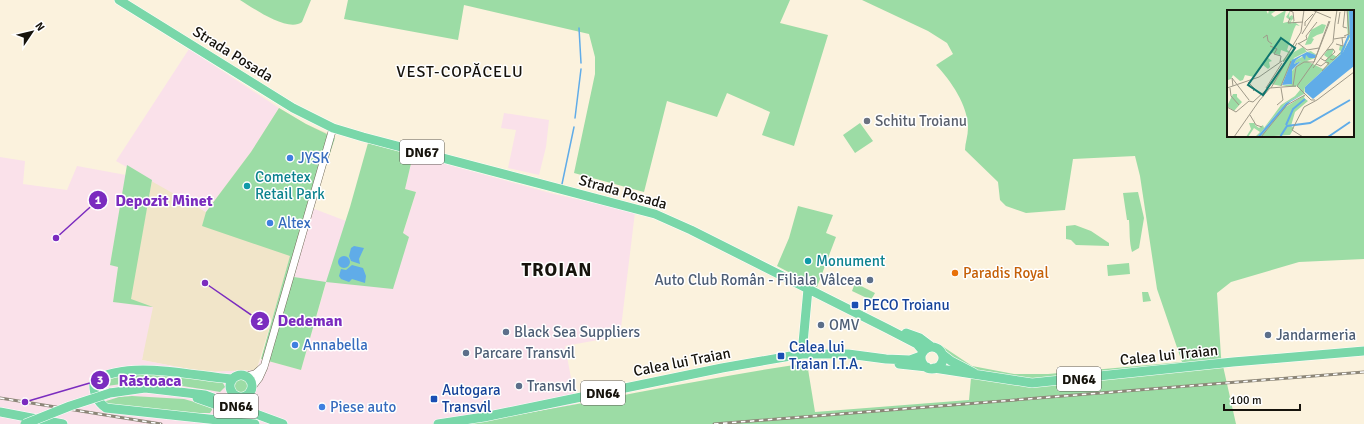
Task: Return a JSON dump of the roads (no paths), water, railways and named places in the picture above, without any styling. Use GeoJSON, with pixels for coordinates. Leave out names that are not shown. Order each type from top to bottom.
{"type":"FeatureCollection","features":[{"type":"Feature","properties":{"kind":"main road","name":"Strada Posada"},"geometry":{"type":"LineString","coordinates":[[119,0],[293,108],[333,128],[650,212],[691,230],[917,344],[922,353]]}},
{"type":"Feature","properties":{"kind":"main road"},"geometry":{"type":"LineString","coordinates":[[802,354],[808,289]]}},
{"type":"Feature","properties":{"kind":"main road","name":"Strada Posada"},"geometry":{"type":"LineString","coordinates":[[888,329],[920,338],[932,347]]}},
{"type":"Feature","properties":{"kind":"main road"},"geometry":{"type":"LineString","coordinates":[[932,347],[937,348],[942,354],[940,364],[931,368],[922,363],[922,353],[932,347]]}},
{"type":"Feature","properties":{"kind":"main road","name":"Calea lui Traian"},"geometry":{"type":"LineString","coordinates":[[886,360],[897,364],[1032,383],[1234,362],[1364,351]]}},
{"type":"Feature","properties":{"kind":"main road","name":"Calea lui Traian"},"geometry":{"type":"LineString","coordinates":[[438,424],[484,417],[758,361],[802,354],[848,354],[886,360],[910,360],[922,353]]}},
{"type":"Feature","properties":{"kind":"main road","name":"Calea lui Traian"},"geometry":{"type":"LineString","coordinates":[[942,354],[951,361],[977,375]]}},
{"type":"Feature","properties":{"kind":"main road"},"geometry":{"type":"LineString","coordinates":[[213,419],[218,412],[215,401],[230,389],[232,379],[237,375],[246,376],[250,380],[251,405],[257,420],[213,419],[106,408],[97,399],[94,389],[94,380],[117,370],[135,369],[232,379]]}},
{"type":"Feature","properties":{"kind":"main road","name":"DN64"},"geometry":{"type":"LineString","coordinates":[[25,424],[70,406],[110,393],[145,388],[187,393],[215,401],[257,420],[283,424]]}},
{"type":"Feature","properties":{"kind":"main road"},"geometry":{"type":"LineString","coordinates":[[230,389],[238,397],[250,390]]}},
{"type":"Feature","properties":{"kind":"main road","name":"DN64"},"geometry":{"type":"LineString","coordinates":[[215,401],[264,424]]}},
{"type":"Feature","properties":{"kind":"main road"},"geometry":{"type":"LineString","coordinates":[[0,412],[62,424]]}},
{"type":"Feature","properties":{"kind":"street"},"geometry":{"type":"LineString","coordinates":[[250,390],[259,378],[264,367],[333,128]]}},
{"type":"Feature","properties":{"kind":"street"},"geometry":{"type":"LineString","coordinates":[[246,376],[255,374],[264,367]]}},
{"type":"Feature","properties":{"kind":"water"},"geometry":{"type":"Polygon","coordinates":[[[354,246],[364,248],[359,259],[360,264],[351,261],[349,256],[351,248],[354,246]]]}},
{"type":"Feature","properties":{"kind":"water"},"geometry":{"type":"Polygon","coordinates":[[[344,256],[348,258],[350,262],[348,266],[344,268],[340,266],[338,262],[340,258],[344,256]]]}},
{"type":"Feature","properties":{"kind":"water"},"geometry":{"type":"Polygon","coordinates":[[[352,265],[363,268],[366,276],[365,283],[352,279],[349,282],[341,279],[339,276],[341,269],[346,270],[352,265]]]}},
{"type":"Feature","properties":{"kind":"waterway"},"geometry":{"type":"LineString","coordinates":[[579,28],[581,63]]}},
{"type":"Feature","properties":{"kind":"waterway"},"geometry":{"type":"LineString","coordinates":[[575,118],[581,69]]}},
{"type":"Feature","properties":{"kind":"waterway"},"geometry":{"type":"LineString","coordinates":[[562,184],[574,127]]}},
{"type":"Feature","properties":{"kind":"railway"},"geometry":{"type":"LineString","coordinates":[[714,424],[1364,372]]}},
{"type":"Feature","properties":{"kind":"railway"},"geometry":{"type":"LineString","coordinates":[[0,398],[161,424]]}},
{"type":"Feature","properties":{"kind":"place","name":"Schitu Troianu"},"geometry":{"type":"Point","coordinates":[867,121]}},
{"type":"Feature","properties":{"kind":"place","name":"JYSK"},"geometry":{"type":"Point","coordinates":[290,158]}},
{"type":"Feature","properties":{"kind":"place","name":"Cometex Retail Park"},"geometry":{"type":"Point","coordinates":[247,186]}},
{"type":"Feature","properties":{"kind":"place","name":"Altex"},"geometry":{"type":"Point","coordinates":[270,223]}},
{"type":"Feature","properties":{"kind":"place","name":"Depozit Minet"},"geometry":{"type":"Point","coordinates":[56,238]}},
{"type":"Feature","properties":{"kind":"place","name":"Monument"},"geometry":{"type":"Point","coordinates":[808,261]}},
{"type":"Feature","properties":{"kind":"place","name":"Paradis Royal"},"geometry":{"type":"Point","coordinates":[955,273]}},
{"type":"Feature","properties":{"kind":"place","name":"Auto Club Român - Filiala Vâlcea"},"geometry":{"type":"Point","coordinates":[870,280]}},
{"type":"Feature","properties":{"kind":"place","name":"Dedeman"},"geometry":{"type":"Point","coordinates":[205,283]}},
{"type":"Feature","properties":{"kind":"place","name":"PECO Troianu"},"geometry":{"type":"Point","coordinates":[855,305]}},
{"type":"Feature","properties":{"kind":"place","name":"OMV"},"geometry":{"type":"Point","coordinates":[821,325]}},
{"type":"Feature","properties":{"kind":"place","name":"Black Sea Suppliers"},"geometry":{"type":"Point","coordinates":[506,332]}},
{"type":"Feature","properties":{"kind":"place","name":"Jandarmeria"},"geometry":{"type":"Point","coordinates":[1268,335]}},
{"type":"Feature","properties":{"kind":"place","name":"Annabella"},"geometry":{"type":"Point","coordinates":[295,345]}},
{"type":"Feature","properties":{"kind":"place","name":"Parcare Transvil"},"geometry":{"type":"Point","coordinates":[466,353]}},
{"type":"Feature","properties":{"kind":"place","name":"Calea lui Traian I.T.A."},"geometry":{"type":"Point","coordinates":[781,356]}},
{"type":"Feature","properties":{"kind":"place","name":"Transvil"},"geometry":{"type":"Point","coordinates":[519,386]}},
{"type":"Feature","properties":{"kind":"place","name":"Autogara Transvil"},"geometry":{"type":"Point","coordinates":[434,399]}},
{"type":"Feature","properties":{"kind":"place","name":"Răstoaca"},"geometry":{"type":"Point","coordinates":[25,402]}},
{"type":"Feature","properties":{"kind":"place","name":"Piese auto"},"geometry":{"type":"Point","coordinates":[322,407]}},
{"type":"Feature","properties":{"kind":"district","name":"VEST-COPĂCELU"},"geometry":{"type":"Point","coordinates":[460,72]}},
{"type":"Feature","properties":{"kind":"district","name":"TROIAN"},"geometry":{"type":"Point","coordinates":[557,270]}}]}
